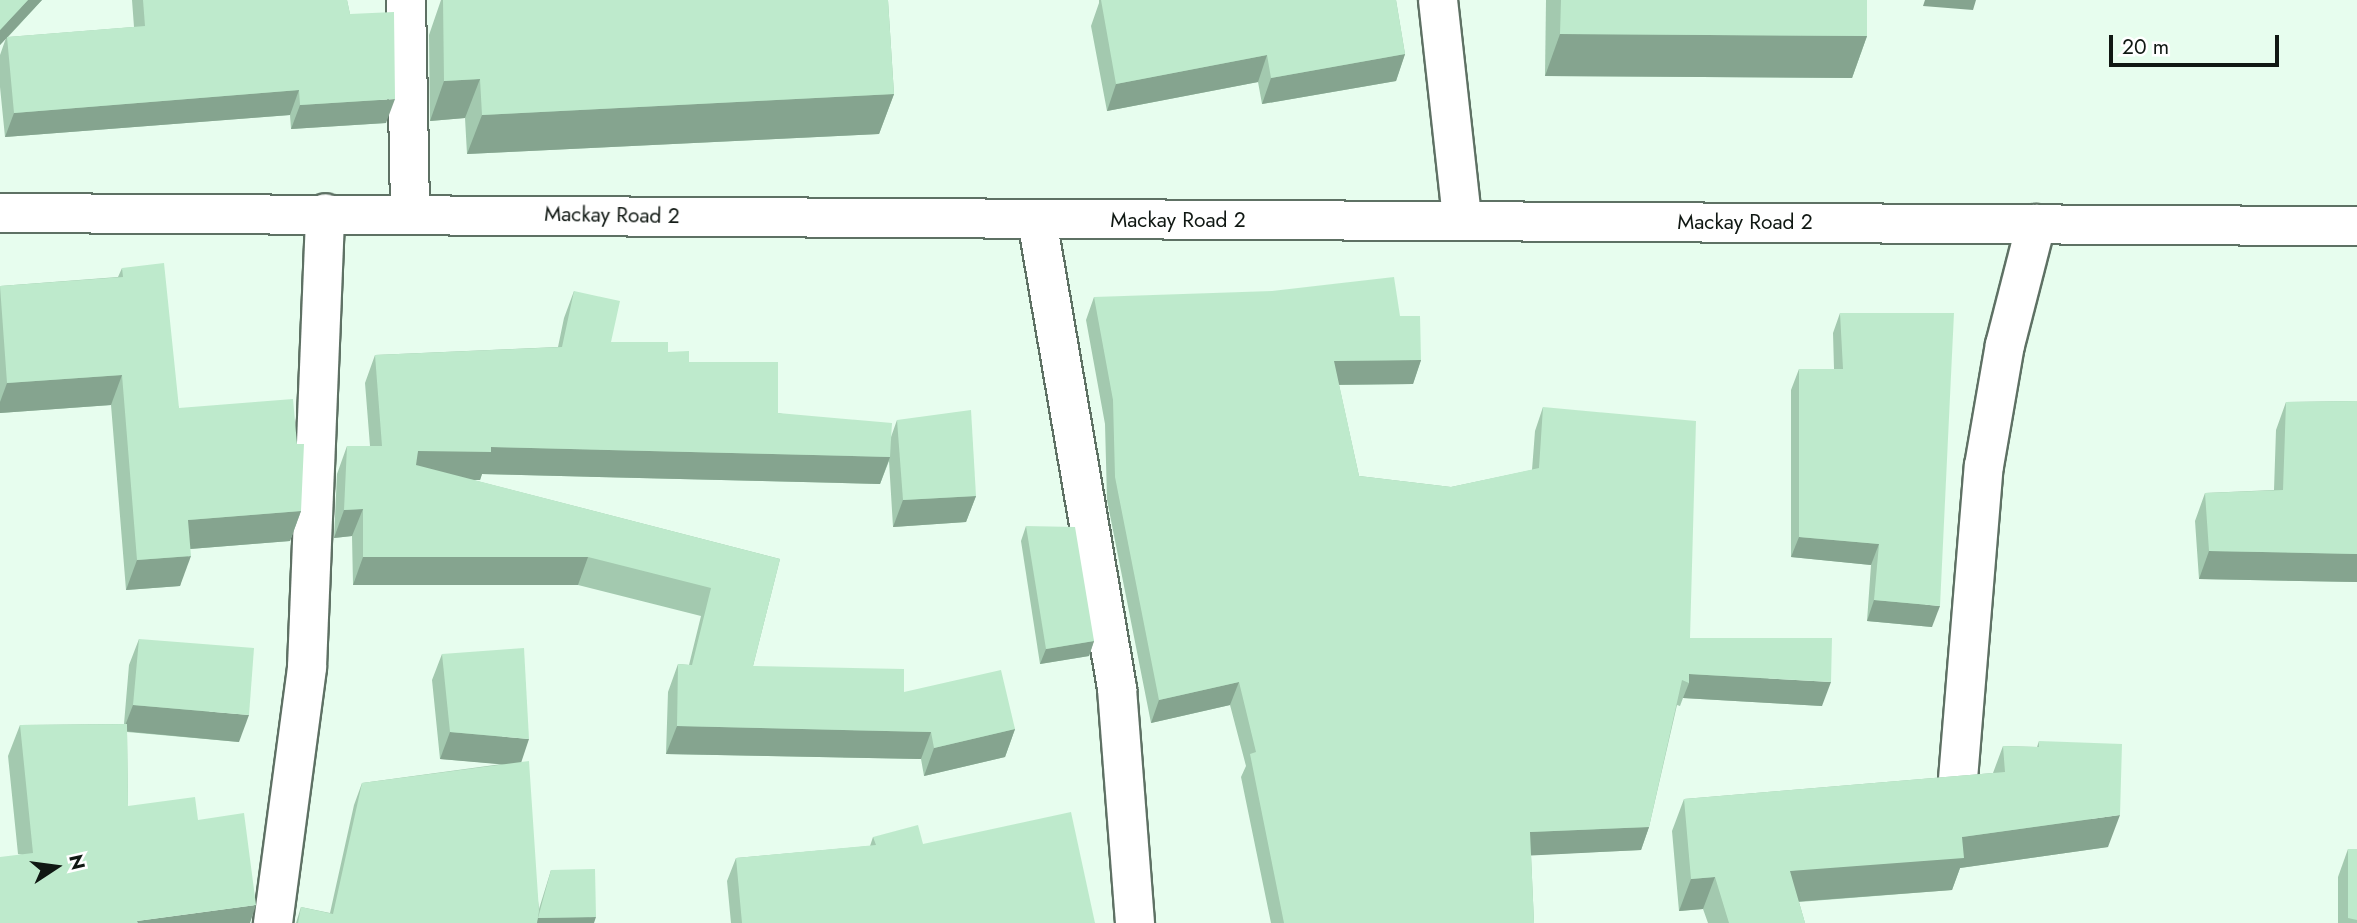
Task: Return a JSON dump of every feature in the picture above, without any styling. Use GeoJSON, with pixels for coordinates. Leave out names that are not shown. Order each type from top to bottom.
{"type":"FeatureCollection","features":[{"type":"Feature","properties":{"kind":"street"},"geometry":{"type":"LineString","coordinates":[[406,0],[410,212]]}},
{"type":"Feature","properties":{"kind":"street"},"geometry":{"type":"LineString","coordinates":[[1438,0],[1462,219]]}},
{"type":"Feature","properties":{"kind":"street","name":"Mackay Road 2"},"geometry":{"type":"LineString","coordinates":[[0,214],[410,212],[1037,220],[1462,219],[2357,226]]}},
{"type":"Feature","properties":{"kind":"street"},"geometry":{"type":"LineString","coordinates":[[273,923],[307,667],[325,213]]}},
{"type":"Feature","properties":{"kind":"street"},"geometry":{"type":"LineString","coordinates":[[1037,220],[1109,628],[1135,923]]}},
{"type":"Feature","properties":{"kind":"street"},"geometry":{"type":"LineString","coordinates":[[1958,779],[1984,466],[2005,345],[2036,224]]}},
{"type":"Feature","properties":{"kind":"building"},"geometry":{"type":"Polygon","coordinates":[[[0,0],[28,0],[0,30],[0,0]]]}},
{"type":"Feature","properties":{"kind":"building"},"geometry":{"type":"Polygon","coordinates":[[[143,0],[347,0],[350,14],[394,12],[395,99],[300,105],[299,90],[14,113],[7,37],[145,26],[143,0]]]}},
{"type":"Feature","properties":{"kind":"building"},"geometry":{"type":"Polygon","coordinates":[[[443,0],[888,0],[894,94],[482,115],[480,79],[444,81],[443,0]]]}},
{"type":"Feature","properties":{"kind":"building"},"geometry":{"type":"Polygon","coordinates":[[[1101,0],[1396,0],[1405,54],[1271,78],[1267,55],[1116,84],[1101,0]]]}},
{"type":"Feature","properties":{"kind":"building"},"geometry":{"type":"Polygon","coordinates":[[[1561,0],[1867,0],[1867,36],[1560,34],[1561,0]]]}},
{"type":"Feature","properties":{"kind":"building"},"geometry":{"type":"Polygon","coordinates":[[[164,263],[179,408],[293,399],[297,444],[304,444],[301,511],[188,520],[191,556],[137,560],[122,375],[7,383],[0,286],[123,277],[122,268],[164,263]]]}},
{"type":"Feature","properties":{"kind":"building"},"geometry":{"type":"Polygon","coordinates":[[[1394,277],[1400,316],[1420,316],[1421,360],[1334,361],[1359,476],[1451,487],[1539,468],[1543,407],[1696,421],[1690,638],[1832,638],[1831,682],[1689,674],[1689,683],[1682,680],[1649,827],[1530,832],[1534,923],[1284,923],[1250,754],[1256,752],[1239,682],[1159,700],[1115,477],[1113,400],[1094,297],[1272,291],[1394,277]]]}},
{"type":"Feature","properties":{"kind":"building"},"geometry":{"type":"Polygon","coordinates":[[[574,291],[620,301],[611,342],[668,342],[668,352],[689,351],[689,362],[778,362],[778,413],[892,423],[890,457],[491,447],[491,452],[418,451],[416,465],[780,559],[753,666],[904,669],[904,692],[1001,670],[1015,729],[934,748],[931,732],[677,726],[678,664],[692,665],[711,588],[588,557],[363,557],[363,509],[344,510],[347,446],[382,446],[375,355],[562,347],[574,291]]]}},
{"type":"Feature","properties":{"kind":"building"},"geometry":{"type":"Polygon","coordinates":[[[1840,313],[1954,313],[1940,606],[1874,600],[1879,544],[1799,537],[1799,369],[1843,369],[1840,313]]]}},
{"type":"Feature","properties":{"kind":"building"},"geometry":{"type":"Polygon","coordinates":[[[2357,401],[2357,554],[2209,551],[2205,493],[2283,490],[2286,402],[2357,401]]]}},
{"type":"Feature","properties":{"kind":"building"},"geometry":{"type":"Polygon","coordinates":[[[971,410],[976,496],[903,500],[897,420],[971,410]]]}},
{"type":"Feature","properties":{"kind":"building"},"geometry":{"type":"Polygon","coordinates":[[[1026,526],[1075,527],[1094,641],[1046,649],[1026,526]]]}},
{"type":"Feature","properties":{"kind":"building"},"geometry":{"type":"Polygon","coordinates":[[[139,639],[254,648],[249,715],[133,705],[139,639]]]}},
{"type":"Feature","properties":{"kind":"building"},"geometry":{"type":"Polygon","coordinates":[[[524,648],[529,739],[450,732],[442,654],[524,648]]]}},
{"type":"Feature","properties":{"kind":"building"},"geometry":{"type":"Polygon","coordinates":[[[127,724],[128,806],[195,797],[198,820],[244,813],[256,905],[137,921],[138,923],[0,923],[0,857],[33,853],[20,725],[127,724]]]}},
{"type":"Feature","properties":{"kind":"building"},"geometry":{"type":"Polygon","coordinates":[[[2039,741],[2122,744],[2120,815],[1962,837],[1964,858],[1790,871],[1805,923],[1729,923],[1715,877],[1691,879],[1684,799],[2005,772],[2003,746],[2039,747],[2039,741]]]}},
{"type":"Feature","properties":{"kind":"building"},"geometry":{"type":"Polygon","coordinates":[[[529,761],[539,911],[537,923],[298,923],[301,907],[333,914],[362,783],[529,761]]]}},
{"type":"Feature","properties":{"kind":"building"},"geometry":{"type":"Polygon","coordinates":[[[1071,812],[1095,923],[742,923],[736,858],[876,845],[873,837],[918,825],[923,844],[1071,812]]]}},
{"type":"Feature","properties":{"kind":"building"},"geometry":{"type":"Polygon","coordinates":[[[2348,849],[2357,849],[2357,920],[2348,918],[2348,849]]]}},
{"type":"Feature","properties":{"kind":"building"},"geometry":{"type":"Polygon","coordinates":[[[595,869],[596,917],[538,918],[551,870],[595,869]]]}}]}
